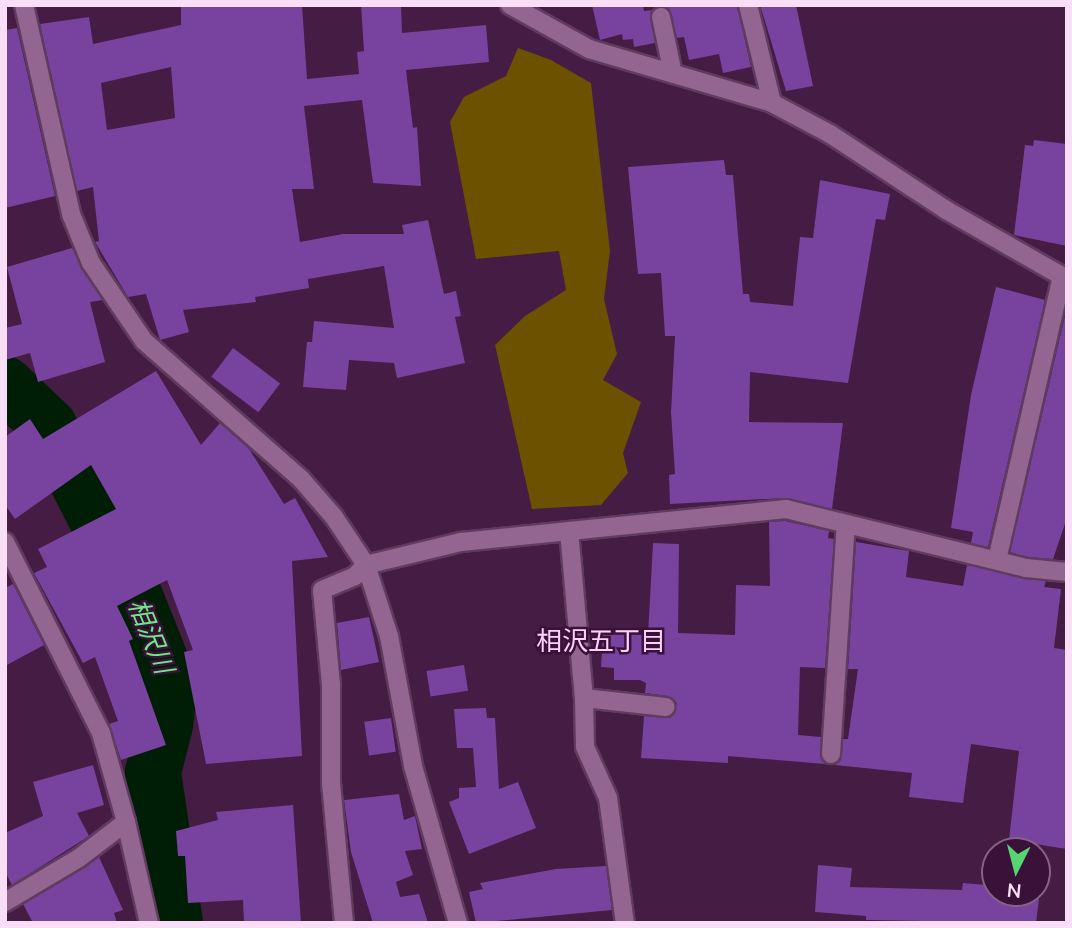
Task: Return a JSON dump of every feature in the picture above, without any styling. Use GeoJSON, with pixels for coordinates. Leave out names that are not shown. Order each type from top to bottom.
{"type":"FeatureCollection","features":[{"type":"Feature","properties":{"kind":"street"},"geometry":{"type":"LineString","coordinates":[[24,5],[71,214],[91,263],[144,341],[301,479],[334,517],[366,565],[389,636],[413,766],[458,923]]}},
{"type":"Feature","properties":{"kind":"street"},"geometry":{"type":"LineString","coordinates":[[510,5],[589,49],[772,103],[830,134],[946,210],[1064,278],[997,560]]}},
{"type":"Feature","properties":{"kind":"street"},"geometry":{"type":"LineString","coordinates":[[748,5],[772,103]]}},
{"type":"Feature","properties":{"kind":"street"},"geometry":{"type":"LineString","coordinates":[[661,17],[673,74]]}},
{"type":"Feature","properties":{"kind":"street"},"geometry":{"type":"LineString","coordinates":[[344,923],[331,783],[331,685],[322,590],[355,576],[366,565],[460,542],[786,509],[997,560],[1067,572]]}},
{"type":"Feature","properties":{"kind":"street"},"geometry":{"type":"LineString","coordinates":[[831,754],[846,524]]}},
{"type":"Feature","properties":{"kind":"street"},"geometry":{"type":"LineString","coordinates":[[569,531],[584,698],[585,747],[608,799],[625,923]]}},
{"type":"Feature","properties":{"kind":"street"},"geometry":{"type":"LineString","coordinates":[[5,542],[101,733],[126,822],[149,923]]}},
{"type":"Feature","properties":{"kind":"street"},"geometry":{"type":"LineString","coordinates":[[584,698],[666,707]]}},
{"type":"Feature","properties":{"kind":"street"},"geometry":{"type":"LineString","coordinates":[[5,902],[69,864],[126,822]]}},
{"type":"Feature","properties":{"kind":"shaded area"},"geometry":{"type":"Polygon","coordinates":[[[518,48],[551,60],[591,83],[610,251],[604,299],[617,354],[603,380],[641,402],[623,453],[628,473],[601,505],[532,509],[495,345],[525,316],[566,290],[559,251],[476,259],[450,122],[464,97],[506,76],[518,48]]]}},
{"type":"Feature","properties":{"kind":"building"},"geometry":{"type":"Polygon","coordinates":[[[181,5],[302,5],[307,79],[359,74],[357,52],[364,51],[361,5],[401,5],[402,33],[486,25],[489,62],[406,70],[413,128],[417,127],[421,186],[373,183],[362,100],[304,106],[314,189],[292,189],[300,242],[343,234],[404,234],[402,225],[428,220],[444,294],[456,291],[461,316],[455,317],[465,363],[397,378],[394,363],[349,360],[346,390],[303,387],[307,342],[312,342],[314,321],[394,328],[384,266],[308,279],[309,288],[255,297],[256,302],[183,310],[189,332],[160,340],[146,294],[128,297],[95,242],[99,241],[93,187],[77,191],[40,24],[89,17],[93,44],[181,25],[181,5]],[[171,67],[101,83],[107,130],[175,118],[171,67]]]}},
{"type":"Feature","properties":{"kind":"building"},"geometry":{"type":"Polygon","coordinates":[[[592,5],[643,5],[644,11],[653,10],[655,43],[634,47],[633,39],[623,40],[622,34],[600,40],[592,5]]]}},
{"type":"Feature","properties":{"kind":"building"},"geometry":{"type":"Polygon","coordinates":[[[737,5],[751,67],[723,73],[719,54],[689,60],[684,37],[677,38],[666,7],[737,5]]]}},
{"type":"Feature","properties":{"kind":"building"},"geometry":{"type":"Polygon","coordinates":[[[760,5],[796,5],[813,86],[786,91],[760,5]]]}},
{"type":"Feature","properties":{"kind":"building"},"geometry":{"type":"Polygon","coordinates":[[[17,28],[55,196],[5,208],[5,30],[17,28]]]}},
{"type":"Feature","properties":{"kind":"building"},"geometry":{"type":"Polygon","coordinates":[[[1034,140],[1067,144],[1067,246],[1014,235],[1025,145],[1033,146],[1034,140]]]}},
{"type":"Feature","properties":{"kind":"building"},"geometry":{"type":"Polygon","coordinates":[[[724,160],[726,175],[733,175],[743,294],[749,294],[750,302],[793,306],[800,237],[813,238],[820,180],[890,194],[885,220],[876,219],[848,383],[750,372],[749,422],[843,423],[832,509],[785,498],[670,504],[669,475],[675,474],[671,412],[675,336],[665,336],[661,273],[638,274],[628,167],[724,160]]]}},
{"type":"Feature","properties":{"kind":"building"},"geometry":{"type":"Polygon","coordinates":[[[72,248],[103,300],[90,302],[105,362],[38,382],[30,353],[5,360],[5,328],[22,324],[7,267],[72,248]]]}},
{"type":"Feature","properties":{"kind":"building"},"geometry":{"type":"Polygon","coordinates":[[[996,287],[1045,300],[988,547],[971,543],[973,532],[951,528],[971,395],[996,287]]]}},
{"type":"Feature","properties":{"kind":"building"},"geometry":{"type":"Polygon","coordinates":[[[1067,307],[1067,518],[1053,559],[1028,557],[1010,552],[1067,307]]]}},
{"type":"Feature","properties":{"kind":"building"},"geometry":{"type":"Polygon","coordinates":[[[233,348],[280,384],[258,412],[211,377],[233,348]]]}},
{"type":"Feature","properties":{"kind":"building"},"geometry":{"type":"Polygon","coordinates":[[[156,371],[201,445],[220,423],[249,449],[284,504],[295,498],[328,557],[292,561],[302,756],[206,764],[184,652],[193,650],[167,580],[117,606],[133,639],[129,641],[166,745],[121,760],[109,724],[118,721],[95,657],[83,663],[34,573],[47,567],[38,549],[116,509],[91,465],[15,519],[5,505],[5,437],[30,419],[43,439],[156,371]]]}},
{"type":"Feature","properties":{"kind":"building"},"geometry":{"type":"Polygon","coordinates":[[[785,521],[829,531],[828,538],[834,539],[825,668],[800,667],[798,735],[821,737],[820,754],[825,764],[728,756],[728,763],[641,758],[644,716],[670,718],[677,703],[668,696],[645,693],[646,683],[640,680],[614,680],[614,668],[601,667],[603,633],[648,635],[653,543],[679,544],[678,633],[735,635],[736,585],[770,586],[769,522],[785,521]]]}},
{"type":"Feature","properties":{"kind":"building"},"geometry":{"type":"Polygon","coordinates":[[[856,542],[909,551],[906,577],[963,586],[967,565],[1046,581],[1044,587],[1061,589],[1054,648],[1067,650],[1067,849],[1051,847],[1051,837],[1009,837],[1019,751],[971,744],[963,803],[909,797],[912,773],[835,765],[841,760],[843,739],[848,739],[858,669],[848,669],[856,542]]]}},
{"type":"Feature","properties":{"kind":"building"},"geometry":{"type":"Polygon","coordinates":[[[13,584],[44,645],[5,666],[5,588],[13,584]]]}},
{"type":"Feature","properties":{"kind":"building"},"geometry":{"type":"Polygon","coordinates":[[[369,617],[379,662],[341,670],[337,623],[369,617]]]}},
{"type":"Feature","properties":{"kind":"building"},"geometry":{"type":"Polygon","coordinates":[[[464,665],[468,691],[431,697],[426,671],[464,665]]]}},
{"type":"Feature","properties":{"kind":"building"},"geometry":{"type":"Polygon","coordinates":[[[486,708],[487,718],[495,718],[499,789],[518,782],[536,828],[469,854],[449,802],[459,798],[459,788],[476,787],[473,748],[457,748],[454,709],[486,708]]]}},
{"type":"Feature","properties":{"kind":"building"},"geometry":{"type":"Polygon","coordinates":[[[391,718],[396,752],[369,755],[364,722],[391,718]]]}},
{"type":"Feature","properties":{"kind":"building"},"geometry":{"type":"Polygon","coordinates":[[[93,765],[104,805],[77,813],[89,836],[12,885],[5,872],[5,833],[43,816],[33,782],[93,765]]]}},
{"type":"Feature","properties":{"kind":"building"},"geometry":{"type":"Polygon","coordinates":[[[399,794],[404,820],[415,816],[422,849],[405,851],[413,875],[396,882],[400,897],[419,894],[428,923],[373,923],[351,852],[344,800],[399,794]]]}},
{"type":"Feature","properties":{"kind":"building"},"geometry":{"type":"Polygon","coordinates":[[[293,805],[301,923],[244,923],[243,900],[188,903],[185,856],[178,856],[176,831],[218,820],[216,812],[293,805]]]}},
{"type":"Feature","properties":{"kind":"building"},"geometry":{"type":"Polygon","coordinates":[[[99,857],[123,910],[114,913],[117,923],[33,923],[23,904],[99,857]]]}},
{"type":"Feature","properties":{"kind":"building"},"geometry":{"type":"Polygon","coordinates":[[[818,865],[852,868],[850,887],[962,890],[963,883],[981,884],[981,907],[1038,907],[1036,923],[866,920],[866,916],[815,912],[818,865]]]}},
{"type":"Feature","properties":{"kind":"building"},"geometry":{"type":"Polygon","coordinates":[[[606,866],[612,910],[476,923],[469,892],[483,889],[480,883],[556,869],[606,866]]]}},
{"type":"Feature","properties":{"kind":"waterway","name":"相沢川"},"geometry":{"type":"LineString","coordinates":[[5,384],[49,426],[130,584],[170,684],[165,725],[153,772],[175,923]]}},
{"type":"Feature","properties":{"kind":"district","name":"相沢五丁目"},"geometry":{"type":"Point","coordinates":[601,641]}}]}
